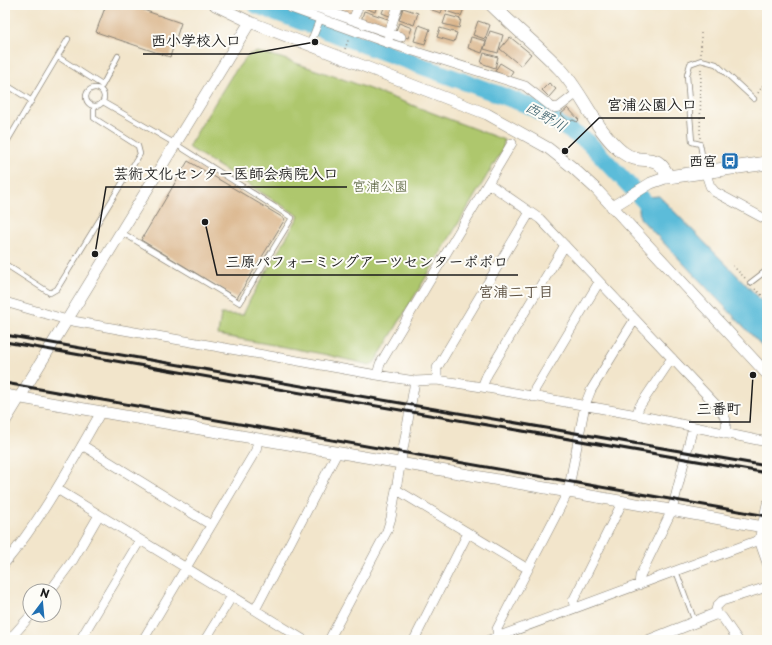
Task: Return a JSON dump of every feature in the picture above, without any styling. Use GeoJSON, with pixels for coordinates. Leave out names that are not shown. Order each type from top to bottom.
{"type":"FeatureCollection","features":[{"type":"Feature","properties":{"kind":"main road"},"geometry":{"type":"LineString","coordinates":[[492,5],[561,70],[601,130],[623,152],[638,160],[655,160],[663,165],[668,178],[705,171],[767,164]]}},
{"type":"Feature","properties":{"kind":"street"},"geometry":{"type":"LineString","coordinates":[[215,5],[250,22],[487,114],[548,148],[572,167],[612,207],[767,374]]}},
{"type":"Feature","properties":{"kind":"street"},"geometry":{"type":"LineString","coordinates":[[290,5],[291,8],[321,11],[353,20],[401,37]]}},
{"type":"Feature","properties":{"kind":"street"},"geometry":{"type":"LineString","coordinates":[[310,5],[352,30],[388,43],[525,86],[553,108],[558,107],[577,93]]}},
{"type":"Feature","properties":{"kind":"street"},"geometry":{"type":"LineString","coordinates":[[353,20],[359,5]]}},
{"type":"Feature","properties":{"kind":"street"},"geometry":{"type":"LineString","coordinates":[[388,43],[389,33],[398,5]]}},
{"type":"Feature","properties":{"kind":"street"},"geometry":{"type":"LineString","coordinates":[[312,39],[321,11]]}},
{"type":"Feature","properties":{"kind":"street"},"geometry":{"type":"LineString","coordinates":[[5,421],[174,143],[250,22]]}},
{"type":"Feature","properties":{"kind":"street"},"geometry":{"type":"LineString","coordinates":[[377,375],[380,364],[512,144]]}},
{"type":"Feature","properties":{"kind":"street"},"geometry":{"type":"LineString","coordinates":[[705,171],[710,186],[714,192],[767,220]]}},
{"type":"Feature","properties":{"kind":"street"},"geometry":{"type":"LineString","coordinates":[[612,207],[651,183],[668,178]]}},
{"type":"Feature","properties":{"kind":"street"},"geometry":{"type":"LineString","coordinates":[[488,183],[540,219],[565,245],[721,410],[726,420],[726,434]]}},
{"type":"Feature","properties":{"kind":"street"},"geometry":{"type":"LineString","coordinates":[[437,380],[437,368],[530,212]]}},
{"type":"Feature","properties":{"kind":"street"},"geometry":{"type":"LineString","coordinates":[[482,387],[487,375],[565,245]]}},
{"type":"Feature","properties":{"kind":"street"},"geometry":{"type":"LineString","coordinates":[[533,397],[535,389],[599,282]]}},
{"type":"Feature","properties":{"kind":"street"},"geometry":{"type":"LineString","coordinates":[[5,302],[67,320],[414,381],[437,380],[482,387],[637,415],[767,442]]}},
{"type":"Feature","properties":{"kind":"street"},"geometry":{"type":"LineString","coordinates":[[495,639],[497,629],[568,492],[585,405],[591,390],[635,319]]}},
{"type":"Feature","properties":{"kind":"street"},"geometry":{"type":"LineString","coordinates":[[637,415],[639,407],[672,358]]}},
{"type":"Feature","properties":{"kind":"street"},"geometry":{"type":"LineString","coordinates":[[329,640],[387,531],[392,518],[414,381]]}},
{"type":"Feature","properties":{"kind":"street"},"geometry":{"type":"LineString","coordinates":[[5,395],[337,454],[623,500],[763,526]]}},
{"type":"Feature","properties":{"kind":"street"},"geometry":{"type":"LineString","coordinates":[[5,563],[23,541],[57,489],[101,412]]}},
{"type":"Feature","properties":{"kind":"street"},"geometry":{"type":"LineString","coordinates":[[638,585],[640,576],[672,510],[693,427]]}},
{"type":"Feature","properties":{"kind":"street"},"geometry":{"type":"LineString","coordinates":[[143,640],[256,450],[258,440]]}},
{"type":"Feature","properties":{"kind":"street"},"geometry":{"type":"LineString","coordinates":[[82,445],[211,525]]}},
{"type":"Feature","properties":{"kind":"street"},"geometry":{"type":"LineString","coordinates":[[255,610],[337,454]]}},
{"type":"Feature","properties":{"kind":"street"},"geometry":{"type":"LineString","coordinates":[[57,489],[304,640]]}},
{"type":"Feature","properties":{"kind":"street"},"geometry":{"type":"LineString","coordinates":[[397,490],[528,570]]}},
{"type":"Feature","properties":{"kind":"street"},"geometry":{"type":"LineString","coordinates":[[575,608],[573,601],[623,500]]}},
{"type":"Feature","properties":{"kind":"street"},"geometry":{"type":"LineString","coordinates":[[767,504],[759,540],[767,563]]}},
{"type":"Feature","properties":{"kind":"street"},"geometry":{"type":"LineString","coordinates":[[56,583],[73,560],[99,515]]}},
{"type":"Feature","properties":{"kind":"street"},"geometry":{"type":"LineString","coordinates":[[414,640],[468,533]]}},
{"type":"Feature","properties":{"kind":"street"},"geometry":{"type":"LineString","coordinates":[[80,640],[140,540]]}},
{"type":"Feature","properties":{"kind":"street"},"geometry":{"type":"LineString","coordinates":[[495,639],[759,540]]}},
{"type":"Feature","properties":{"kind":"street"},"geometry":{"type":"LineString","coordinates":[[715,614],[717,606],[722,602],[767,587]]}},
{"type":"Feature","properties":{"kind":"street"},"geometry":{"type":"LineString","coordinates":[[205,640],[232,596]]}},
{"type":"Feature","properties":{"kind":"street"},"geometry":{"type":"LineString","coordinates":[[650,640],[715,614],[722,617],[738,640]]}},
{"type":"Feature","properties":{"kind":"street"},"geometry":{"type":"LineString","coordinates":[[9,640],[24,623]]}},
{"type":"Feature","properties":{"kind":"lane"},"geometry":{"type":"LineString","coordinates":[[5,145],[68,39]]}},
{"type":"Feature","properties":{"kind":"lane"},"geometry":{"type":"LineString","coordinates":[[101,87],[118,56]]}},
{"type":"Feature","properties":{"kind":"lane"},"geometry":{"type":"LineString","coordinates":[[58,57],[101,87],[104,95],[103,102],[97,106],[94,106]]}},
{"type":"Feature","properties":{"kind":"lane"},"geometry":{"type":"LineString","coordinates":[[705,171],[700,144],[692,142],[687,75],[690,64],[701,60],[716,64],[754,99]]}},
{"type":"Feature","properties":{"kind":"lane"},"geometry":{"type":"LineString","coordinates":[[5,84],[32,101]]}},
{"type":"Feature","properties":{"kind":"lane"},"geometry":{"type":"LineString","coordinates":[[94,106],[88,102],[87,96],[93,88],[101,87]]}},
{"type":"Feature","properties":{"kind":"lane"},"geometry":{"type":"LineString","coordinates":[[103,102],[174,143],[292,218],[240,303],[121,232]]}},
{"type":"Feature","properties":{"kind":"lane"},"geometry":{"type":"LineString","coordinates":[[5,264],[50,294],[57,289],[140,154],[138,146],[94,118],[94,106]]}},
{"type":"Feature","properties":{"kind":"lane"},"geometry":{"type":"LineString","coordinates":[[750,283],[767,270]]}},
{"type":"Feature","properties":{"kind":"lane"},"geometry":{"type":"LineString","coordinates":[[676,571],[695,622]]}},
{"type":"Feature","properties":{"kind":"path"},"geometry":{"type":"LineString","coordinates":[[344,52],[352,30]]}},
{"type":"Feature","properties":{"kind":"path"},"geometry":{"type":"LineString","coordinates":[[700,144],[701,30]]}},
{"type":"Feature","properties":{"kind":"path"},"geometry":{"type":"LineString","coordinates":[[754,99],[767,79]]}},
{"type":"Feature","properties":{"kind":"green space","name":"宮浦公園"},"geometry":{"type":"Polygon","coordinates":[[[257,52],[281,58],[351,82],[504,140],[503,149],[375,362],[370,365],[323,354],[218,335],[221,314],[243,315],[251,298],[299,216],[188,147],[232,75],[248,55],[257,52]]]}},
{"type":"Feature","properties":{"kind":"water"},"geometry":{"type":"Polygon","coordinates":[[[659,196],[767,306],[767,351],[640,218],[639,209],[648,197],[659,196]]]}},
{"type":"Feature","properties":{"kind":"building"},"geometry":{"type":"Polygon","coordinates":[[[106,5],[129,5],[181,23],[170,57],[96,32],[106,5]]]}},
{"type":"Feature","properties":{"kind":"building"},"geometry":{"type":"Polygon","coordinates":[[[327,5],[343,5],[339,13],[326,7],[327,5]]]}},
{"type":"Feature","properties":{"kind":"building"},"geometry":{"type":"Polygon","coordinates":[[[367,5],[377,5],[375,12],[365,8],[367,5]]]}},
{"type":"Feature","properties":{"kind":"building"},"geometry":{"type":"Polygon","coordinates":[[[385,5],[395,8],[392,17],[382,13],[385,5]]]}},
{"type":"Feature","properties":{"kind":"building"},"geometry":{"type":"Polygon","coordinates":[[[431,5],[444,5],[441,13],[429,9],[431,5]]]}},
{"type":"Feature","properties":{"kind":"building"},"geometry":{"type":"Polygon","coordinates":[[[448,5],[465,6],[461,16],[446,11],[448,5]]]}},
{"type":"Feature","properties":{"kind":"building"},"geometry":{"type":"Polygon","coordinates":[[[345,6],[354,10],[350,18],[341,14],[345,6]]]}},
{"type":"Feature","properties":{"kind":"building"},"geometry":{"type":"Polygon","coordinates":[[[403,8],[418,13],[414,25],[399,20],[403,8]]]}},
{"type":"Feature","properties":{"kind":"building"},"geometry":{"type":"Polygon","coordinates":[[[364,11],[391,20],[387,30],[361,21],[364,11]]]}},
{"type":"Feature","properties":{"kind":"building"},"geometry":{"type":"Polygon","coordinates":[[[446,15],[461,19],[459,28],[443,24],[446,15]]]}},
{"type":"Feature","properties":{"kind":"building"},"geometry":{"type":"Polygon","coordinates":[[[478,21],[490,25],[485,39],[473,35],[478,21]]]}},
{"type":"Feature","properties":{"kind":"building"},"geometry":{"type":"Polygon","coordinates":[[[399,23],[412,28],[408,38],[395,33],[399,23]]]}},
{"type":"Feature","properties":{"kind":"building"},"geometry":{"type":"Polygon","coordinates":[[[419,25],[430,29],[425,44],[414,41],[419,25]]]}},
{"type":"Feature","properties":{"kind":"building"},"geometry":{"type":"Polygon","coordinates":[[[440,28],[457,33],[454,42],[437,37],[440,28]]]}},
{"type":"Feature","properties":{"kind":"building"},"geometry":{"type":"Polygon","coordinates":[[[490,31],[503,35],[498,53],[484,49],[490,31]]]}},
{"type":"Feature","properties":{"kind":"building"},"geometry":{"type":"Polygon","coordinates":[[[471,37],[486,41],[482,53],[468,48],[471,37]]]}},
{"type":"Feature","properties":{"kind":"building"},"geometry":{"type":"Polygon","coordinates":[[[510,37],[531,54],[521,66],[500,49],[510,37]]]}},
{"type":"Feature","properties":{"kind":"building"},"geometry":{"type":"Polygon","coordinates":[[[484,53],[498,57],[495,68],[481,63],[484,53]]]}},
{"type":"Feature","properties":{"kind":"building"},"geometry":{"type":"Polygon","coordinates":[[[500,63],[513,71],[508,79],[495,71],[500,63]]]}},
{"type":"Feature","properties":{"kind":"building"},"geometry":{"type":"Polygon","coordinates":[[[549,83],[556,89],[549,97],[542,90],[549,83]]]}},
{"type":"Feature","properties":{"kind":"building"},"geometry":{"type":"Polygon","coordinates":[[[568,108],[579,120],[577,122],[573,120],[569,122],[561,114],[568,108]]]}},
{"type":"Feature","properties":{"kind":"building"},"geometry":{"type":"Polygon","coordinates":[[[188,161],[285,219],[237,298],[141,240],[188,161]]]}},
{"type":"Feature","properties":{"kind":"waterway","name":"西野川"},"geometry":{"type":"LineString","coordinates":[[256,5],[530,106],[588,142],[661,219]]}},
{"type":"Feature","properties":{"kind":"railway"},"geometry":{"type":"LineString","coordinates":[[5,335],[767,466]]}},
{"type":"Feature","properties":{"kind":"railway"},"geometry":{"type":"LineString","coordinates":[[5,342],[767,473]]}},
{"type":"Feature","properties":{"kind":"railway"},"geometry":{"type":"LineString","coordinates":[[5,383],[767,516]]}},
{"type":"Feature","properties":{"kind":"place","name":"西小学校入口"},"geometry":{"type":"Point","coordinates":[315,42]}},
{"type":"Feature","properties":{"kind":"place","name":"宮浦公園入口"},"geometry":{"type":"Point","coordinates":[565,151]}},
{"type":"Feature","properties":{"kind":"place","name":"西宮"},"geometry":{"type":"Point","coordinates":[730,161]}},
{"type":"Feature","properties":{"kind":"place","name":"三原パフォーミングアーツセンターポポロ"},"geometry":{"type":"Point","coordinates":[205,222]}},
{"type":"Feature","properties":{"kind":"place","name":"芸術文化センター医師会病院入口"},"geometry":{"type":"Point","coordinates":[95,254]}},
{"type":"Feature","properties":{"kind":"place","name":"三番町"},"geometry":{"type":"Point","coordinates":[753,375]}},
{"type":"Feature","properties":{"kind":"district","name":"宮浦二丁目"},"geometry":{"type":"Point","coordinates":[516,292]}}]}
